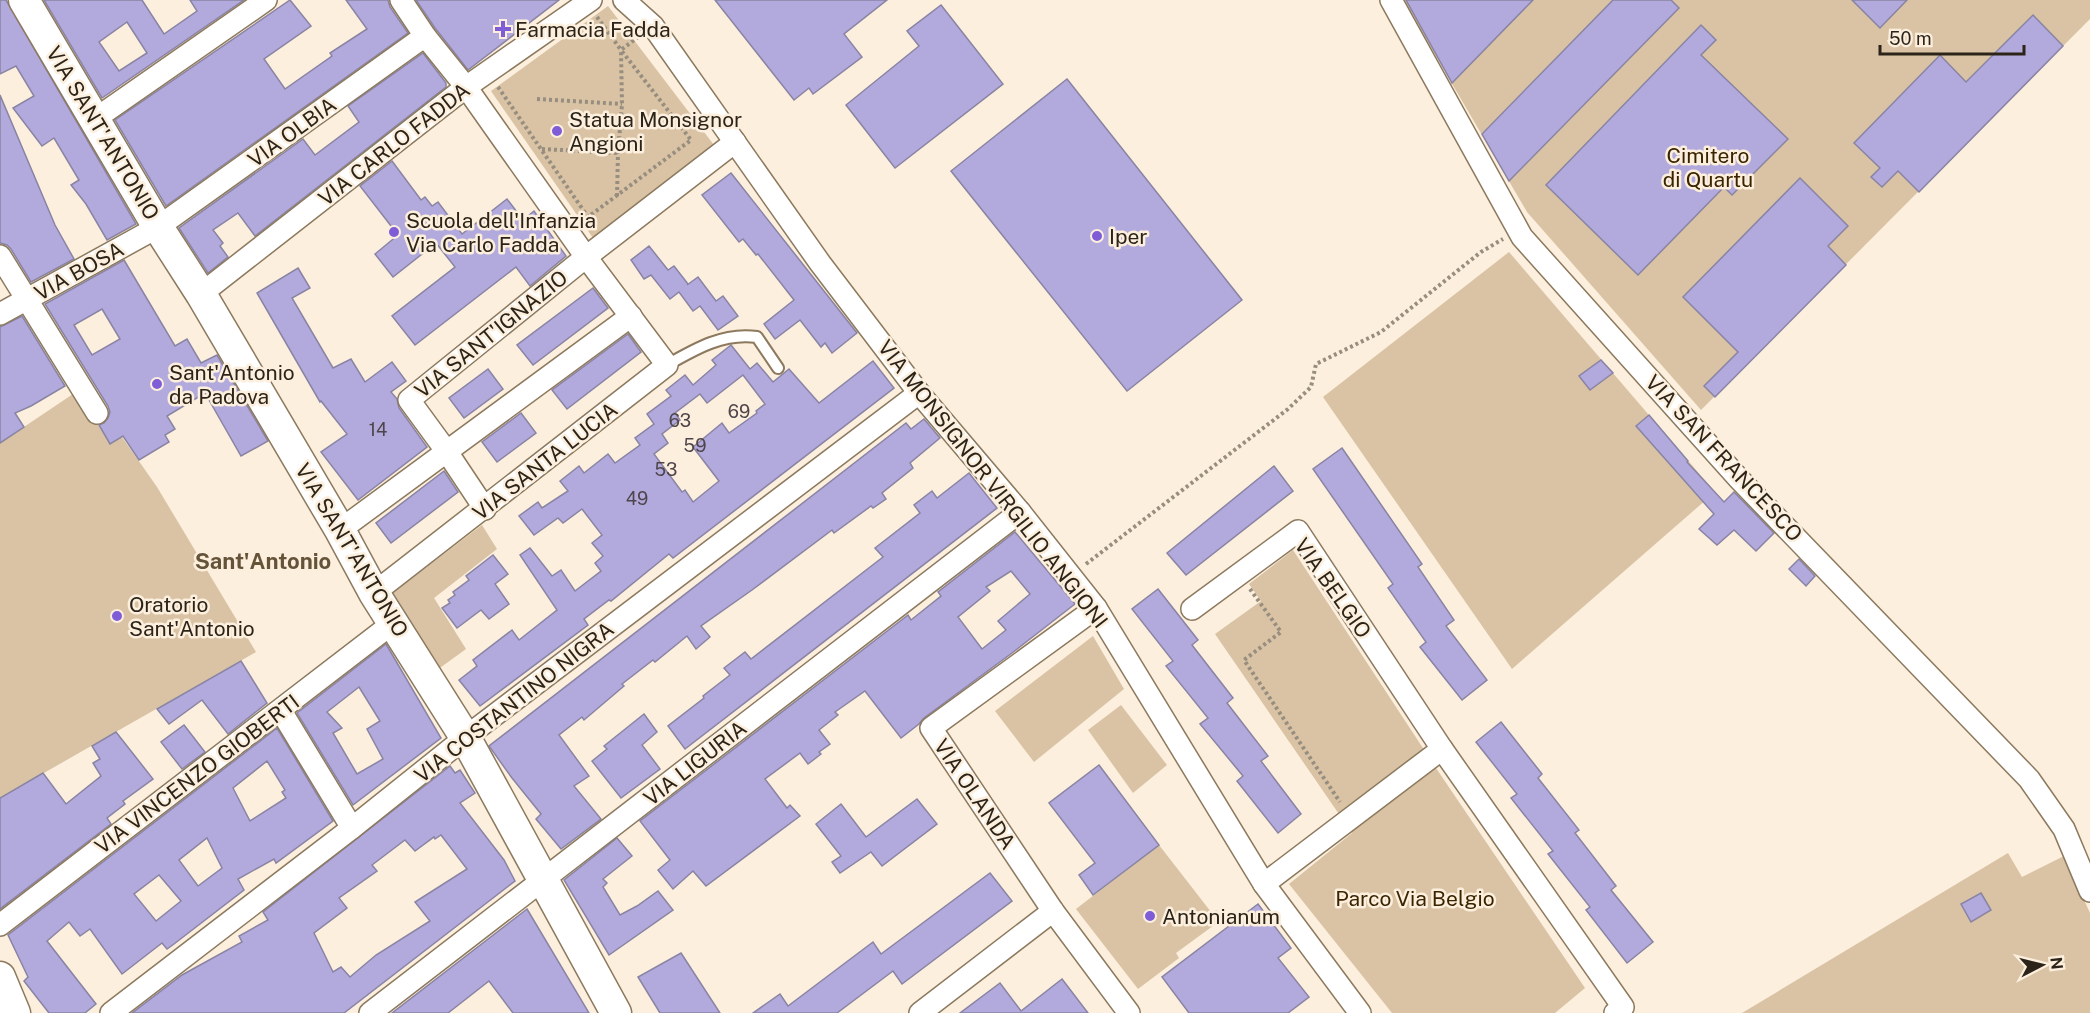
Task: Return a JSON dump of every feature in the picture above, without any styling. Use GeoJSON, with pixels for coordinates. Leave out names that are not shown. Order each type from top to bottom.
{"type":"FeatureCollection","features":[{"type":"Feature","properties":{"kind":"street","name":"VIA SANT'ANTONIO"},"geometry":{"type":"LineString","coordinates":[[24,0],[158,227],[201,294],[340,530],[374,593],[465,737],[616,1013]]}},
{"type":"Feature","properties":{"kind":"street"},"geometry":{"type":"LineString","coordinates":[[400,0],[425,36],[466,87],[586,257],[667,365]]}},
{"type":"Feature","properties":{"kind":"street","name":"VIA MONSIGNOR VIRGILIO ANGIONI"},"geometry":{"type":"LineString","coordinates":[[624,0],[653,26],[820,263],[919,393],[1020,512],[1096,608],[1264,884],[1360,1013]]}},
{"type":"Feature","properties":{"kind":"street","name":"VIA SAN FRANCESCO"},"geometry":{"type":"LineString","coordinates":[[1391,0],[1522,237],[1740,480],[2029,779],[2064,829],[2090,891]]}},
{"type":"Feature","properties":{"kind":"street"},"geometry":{"type":"LineString","coordinates":[[95,119],[260,2]]}},
{"type":"Feature","properties":{"kind":"street","name":"VIA CARLO FADDA"},"geometry":{"type":"LineString","coordinates":[[201,294],[466,87],[589,2]]}},
{"type":"Feature","properties":{"kind":"street","name":"VIA OLBIA"},"geometry":{"type":"LineString","coordinates":[[158,227],[425,36]]}},
{"type":"Feature","properties":{"kind":"street","name":"VIA SANT'IGNAZIO"},"geometry":{"type":"LineString","coordinates":[[485,508],[409,400],[586,257],[735,142]]}},
{"type":"Feature","properties":{"kind":"street","name":"VIA BOSA"},"geometry":{"type":"LineString","coordinates":[[0,314],[158,227]]}},
{"type":"Feature","properties":{"kind":"street"},"geometry":{"type":"LineString","coordinates":[[0,256],[97,413]]}},
{"type":"Feature","properties":{"kind":"street"},"geometry":{"type":"LineString","coordinates":[[340,530],[631,316]]}},
{"type":"Feature","properties":{"kind":"street","name":"VIA SANTA LUCIA"},"geometry":{"type":"LineString","coordinates":[[374,593],[667,365]]}},
{"type":"Feature","properties":{"kind":"street","name":"VIA COSTANTINO NIGRA"},"geometry":{"type":"LineString","coordinates":[[111,1013],[352,828],[465,737],[919,393]]}},
{"type":"Feature","properties":{"kind":"street","name":"VIA LIGURIA"},"geometry":{"type":"LineString","coordinates":[[370,1013],[1020,512]]}},
{"type":"Feature","properties":{"kind":"street","name":"VIA BELGIO"},"geometry":{"type":"LineString","coordinates":[[1192,609],[1298,531],[1442,749],[1623,1006],[1615,1013]]}},
{"type":"Feature","properties":{"kind":"street","name":"VIA OLANDA"},"geometry":{"type":"LineString","coordinates":[[1096,608],[931,728],[1053,911],[1129,1013]]}},
{"type":"Feature","properties":{"kind":"street","name":"VIA VINCENZO GIOBERTI"},"geometry":{"type":"LineString","coordinates":[[0,925],[281,711],[393,622]]}},
{"type":"Feature","properties":{"kind":"street"},"geometry":{"type":"LineString","coordinates":[[281,711],[352,828]]}},
{"type":"Feature","properties":{"kind":"street"},"geometry":{"type":"LineString","coordinates":[[1264,884],[1442,749]]}},
{"type":"Feature","properties":{"kind":"street"},"geometry":{"type":"LineString","coordinates":[[920,1013],[1053,911]]}},
{"type":"Feature","properties":{"kind":"street"},"geometry":{"type":"LineString","coordinates":[[0,977],[15,1013]]}},
{"type":"Feature","properties":{"kind":"lane"},"geometry":{"type":"LineString","coordinates":[[667,365],[697,348],[741,335],[757,337],[778,368]]}},
{"type":"Feature","properties":{"kind":"path"},"geometry":{"type":"LineString","coordinates":[[488,72],[588,217],[691,140],[621,50],[589,2]]}},
{"type":"Feature","properties":{"kind":"path"},"geometry":{"type":"LineString","coordinates":[[621,50],[653,26]]}},
{"type":"Feature","properties":{"kind":"path"},"geometry":{"type":"LineString","coordinates":[[617,196],[622,104],[621,50]]}},
{"type":"Feature","properties":{"kind":"path"},"geometry":{"type":"LineString","coordinates":[[537,99],[622,104]]}},
{"type":"Feature","properties":{"kind":"path"},"geometry":{"type":"LineString","coordinates":[[510,148],[618,153]]}},
{"type":"Feature","properties":{"kind":"path"},"geometry":{"type":"LineString","coordinates":[[1071,576],[1288,410],[1311,387],[1316,364],[1381,332],[1481,252],[1501,241],[1516,226]]}},
{"type":"Feature","properties":{"kind":"path"},"geometry":{"type":"LineString","coordinates":[[1240,573],[1281,632],[1244,660],[1351,818]]}},
{"type":"Feature","properties":{"kind":"green space","name":"Cimitero di Quartu"},"geometry":{"type":"Polygon","coordinates":[[[1403,0],[2090,0],[2090,19],[1701,410],[1527,212],[1403,0]]]}},
{"type":"Feature","properties":{"kind":"green space"},"geometry":{"type":"Polygon","coordinates":[[[608,6],[717,149],[595,241],[491,91],[608,6]]]}},
{"type":"Feature","properties":{"kind":"green space"},"geometry":{"type":"Polygon","coordinates":[[[1509,252],[1715,492],[1512,669],[1323,397],[1509,252]]]}},
{"type":"Feature","properties":{"kind":"green space","name":"Oratorio Sant'Antonio"},"geometry":{"type":"Polygon","coordinates":[[[76,392],[110,443],[122,437],[157,487],[256,652],[0,798],[0,443],[76,392]]]}},
{"type":"Feature","properties":{"kind":"green space"},"geometry":{"type":"Polygon","coordinates":[[[482,525],[497,549],[434,598],[466,649],[437,670],[390,595],[482,525]]]}},
{"type":"Feature","properties":{"kind":"green space","name":"Parco Via Belgio"},"geometry":{"type":"Polygon","coordinates":[[[1293,550],[1438,771],[1585,988],[1555,1013],[1392,1013],[1289,884],[1352,833],[1215,634],[1261,601],[1249,584],[1293,550]]]}},
{"type":"Feature","properties":{"kind":"green space"},"geometry":{"type":"Polygon","coordinates":[[[1093,636],[1124,689],[1034,762],[995,711],[1093,636]]]}},
{"type":"Feature","properties":{"kind":"green space"},"geometry":{"type":"Polygon","coordinates":[[[1121,705],[1167,765],[1133,793],[1088,730],[1121,705]]]}},
{"type":"Feature","properties":{"kind":"green space","name":"Antonianum"},"geometry":{"type":"Polygon","coordinates":[[[1159,845],[1211,912],[1217,910],[1221,920],[1176,953],[1179,958],[1138,989],[1076,909],[1159,845]]]}},
{"type":"Feature","properties":{"kind":"green space"},"geometry":{"type":"Polygon","coordinates":[[[2008,853],[2022,877],[2064,856],[2090,913],[2090,1013],[1742,1013],[2008,853]]]}},
{"type":"Feature","properties":{"kind":"building"},"geometry":{"type":"Polygon","coordinates":[[[0,0],[6,0],[136,224],[107,240],[86,204],[71,185],[79,180],[54,138],[42,146],[13,108],[34,96],[16,66],[0,74],[0,0]]]}},
{"type":"Feature","properties":{"kind":"building"},"geometry":{"type":"Polygon","coordinates":[[[44,0],[142,0],[164,34],[197,11],[190,0],[244,0],[102,98],[44,0]],[[127,22],[99,42],[119,71],[147,53],[127,22]]]}},
{"type":"Feature","properties":{"kind":"building"},"geometry":{"type":"Polygon","coordinates":[[[290,0],[311,26],[264,59],[285,89],[332,56],[330,53],[367,29],[346,0],[388,0],[390,7],[408,33],[166,206],[115,120],[290,0]]]}},
{"type":"Feature","properties":{"kind":"building"},"geometry":{"type":"Polygon","coordinates":[[[416,0],[559,0],[468,70],[416,0]]]}},
{"type":"Feature","properties":{"kind":"building"},"geometry":{"type":"Polygon","coordinates":[[[715,0],[887,0],[844,34],[862,57],[813,94],[809,88],[794,100],[715,0]]]}},
{"type":"Feature","properties":{"kind":"building"},"geometry":{"type":"Polygon","coordinates":[[[1406,0],[1533,0],[1452,83],[1406,0]]]}},
{"type":"Feature","properties":{"kind":"building"},"geometry":{"type":"Polygon","coordinates":[[[1613,0],[1671,0],[1679,8],[1509,181],[1482,134],[1613,0]]]}},
{"type":"Feature","properties":{"kind":"building"},"geometry":{"type":"Polygon","coordinates":[[[1852,0],[1907,0],[1880,28],[1852,0]]]}},
{"type":"Feature","properties":{"kind":"building"},"geometry":{"type":"Polygon","coordinates":[[[941,5],[1003,84],[895,168],[846,105],[919,46],[907,31],[941,5]]]}},
{"type":"Feature","properties":{"kind":"building"},"geometry":{"type":"Polygon","coordinates":[[[2033,15],[2063,46],[1919,192],[1898,171],[1882,187],[1871,177],[1880,168],[1854,143],[1940,55],[1966,82],[2033,15]]]}},
{"type":"Feature","properties":{"kind":"building"},"geometry":{"type":"Polygon","coordinates":[[[1701,25],[1716,40],[1701,55],[1788,139],[1732,195],[1724,187],[1638,275],[1546,185],[1701,25]]]}},
{"type":"Feature","properties":{"kind":"building"},"geometry":{"type":"Polygon","coordinates":[[[423,53],[446,83],[446,87],[255,236],[238,213],[213,230],[223,243],[220,246],[228,257],[208,273],[179,228],[303,139],[315,155],[359,122],[348,106],[423,53]]]}},
{"type":"Feature","properties":{"kind":"building","name":"Iper"},"geometry":{"type":"Polygon","coordinates":[[[1067,79],[1242,300],[1127,391],[951,171],[1067,79]]]}},
{"type":"Feature","properties":{"kind":"building"},"geometry":{"type":"Polygon","coordinates":[[[0,95],[55,225],[74,259],[31,282],[11,249],[0,243],[0,95]]]}},
{"type":"Feature","properties":{"kind":"building"},"geometry":{"type":"Polygon","coordinates":[[[392,161],[421,200],[425,197],[432,206],[438,202],[462,234],[507,199],[523,220],[534,211],[566,256],[530,286],[516,267],[415,345],[392,316],[455,267],[436,243],[393,277],[375,254],[398,235],[360,186],[392,161]]]}},
{"type":"Feature","properties":{"kind":"building"},"geometry":{"type":"Polygon","coordinates":[[[731,173],[857,333],[832,353],[825,343],[821,347],[800,320],[775,339],[764,324],[794,300],[758,254],[756,255],[743,239],[739,242],[702,195],[731,173]]]}},
{"type":"Feature","properties":{"kind":"building"},"geometry":{"type":"Polygon","coordinates":[[[1800,178],[1848,226],[1828,246],[1846,265],[1715,397],[1704,386],[1738,352],[1683,297],[1800,178]]]}},
{"type":"Feature","properties":{"kind":"building"},"geometry":{"type":"Polygon","coordinates":[[[649,246],[668,270],[674,266],[687,285],[698,277],[716,301],[723,296],[738,316],[718,330],[700,306],[693,311],[679,292],[670,299],[651,275],[644,279],[631,260],[649,246]]]}},
{"type":"Feature","properties":{"kind":"building"},"geometry":{"type":"Polygon","coordinates":[[[124,260],[175,346],[187,339],[201,363],[217,355],[268,441],[241,456],[205,393],[167,416],[175,429],[165,435],[169,442],[139,460],[123,436],[110,444],[99,425],[108,418],[110,412],[108,406],[45,304],[124,260]],[[102,309],[74,325],[92,355],[120,339],[102,309]]]}},
{"type":"Feature","properties":{"kind":"building"},"geometry":{"type":"Polygon","coordinates":[[[298,268],[310,288],[292,298],[333,368],[351,359],[365,382],[392,362],[406,381],[391,392],[397,399],[399,408],[427,447],[358,500],[321,452],[347,434],[320,402],[257,293],[298,268]]]}},
{"type":"Feature","properties":{"kind":"building"},"geometry":{"type":"Polygon","coordinates":[[[593,288],[608,308],[533,365],[517,345],[593,288]]]}},
{"type":"Feature","properties":{"kind":"building"},"geometry":{"type":"Polygon","coordinates":[[[22,316],[65,386],[15,413],[24,427],[0,443],[0,327],[22,316]]]}},
{"type":"Feature","properties":{"kind":"building"},"geometry":{"type":"Polygon","coordinates":[[[628,334],[641,352],[567,409],[552,390],[628,334]]]}},
{"type":"Feature","properties":{"kind":"building"},"geometry":{"type":"Polygon","coordinates":[[[731,345],[750,369],[757,363],[773,382],[789,369],[819,403],[873,361],[894,388],[673,558],[669,554],[611,601],[609,600],[584,619],[588,625],[480,706],[459,680],[477,666],[473,660],[512,630],[519,640],[557,610],[520,555],[530,548],[552,576],[561,570],[575,591],[601,571],[595,563],[603,556],[592,543],[602,535],[582,509],[563,523],[558,518],[534,535],[519,516],[538,502],[542,508],[568,491],[560,481],[579,466],[584,473],[608,454],[615,463],[640,445],[635,438],[654,424],[647,414],[671,396],[666,390],[685,375],[693,385],[716,365],[712,360],[731,345]],[[743,375],[707,403],[700,394],[675,413],[680,420],[662,434],[668,443],[654,454],[682,492],[685,490],[693,502],[719,481],[693,447],[722,423],[729,433],[757,413],[756,411],[765,404],[743,375]]]}},
{"type":"Feature","properties":{"kind":"building"},"geometry":{"type":"Polygon","coordinates":[[[1601,360],[1613,373],[1590,390],[1579,376],[1601,360]]]}},
{"type":"Feature","properties":{"kind":"building"},"geometry":{"type":"Polygon","coordinates":[[[488,369],[503,389],[464,418],[449,398],[488,369]]]}},
{"type":"Feature","properties":{"kind":"building"},"geometry":{"type":"Polygon","coordinates":[[[521,413],[536,433],[497,462],[482,442],[521,413]]]}},
{"type":"Feature","properties":{"kind":"building"},"geometry":{"type":"Polygon","coordinates":[[[1649,415],[1687,462],[1724,502],[1734,492],[1774,533],[1756,551],[1734,530],[1717,545],[1699,529],[1714,514],[1636,426],[1649,415]]]}},
{"type":"Feature","properties":{"kind":"building"},"geometry":{"type":"Polygon","coordinates":[[[924,419],[940,438],[910,463],[913,468],[882,493],[886,499],[873,508],[871,506],[834,533],[832,530],[701,626],[710,637],[696,649],[687,636],[655,662],[653,660],[622,684],[624,686],[584,720],[582,717],[559,735],[589,776],[574,786],[601,819],[561,849],[536,819],[541,814],[489,746],[906,423],[911,429],[924,419]]]}},
{"type":"Feature","properties":{"kind":"building"},"geometry":{"type":"Polygon","coordinates":[[[1342,448],[1422,564],[1418,567],[1454,620],[1446,626],[1487,680],[1462,700],[1420,647],[1426,642],[1388,588],[1393,584],[1313,469],[1342,448]]]}},
{"type":"Feature","properties":{"kind":"building"},"geometry":{"type":"Polygon","coordinates":[[[1274,466],[1293,491],[1186,575],[1167,553],[1274,466]]]}},
{"type":"Feature","properties":{"kind":"building"},"geometry":{"type":"Polygon","coordinates":[[[444,471],[458,492],[391,543],[376,523],[444,471]]]}},
{"type":"Feature","properties":{"kind":"building"},"geometry":{"type":"Polygon","coordinates":[[[969,473],[997,508],[685,749],[668,726],[730,675],[724,668],[745,652],[751,659],[883,557],[875,548],[920,513],[914,505],[932,491],[937,498],[969,473]]]}},
{"type":"Feature","properties":{"kind":"building"},"geometry":{"type":"Polygon","coordinates":[[[1015,532],[1075,604],[924,718],[901,738],[865,691],[835,712],[838,715],[819,730],[830,744],[819,752],[821,754],[808,764],[800,753],[765,779],[787,808],[790,805],[800,816],[706,886],[693,871],[673,889],[658,870],[670,860],[640,821],[908,615],[911,620],[941,596],[938,592],[1015,532]],[[1011,571],[986,587],[990,591],[958,617],[982,649],[1006,630],[998,621],[1030,594],[1011,571]]]}},
{"type":"Feature","properties":{"kind":"building"},"geometry":{"type":"Polygon","coordinates":[[[493,555],[508,574],[495,584],[509,604],[489,619],[481,610],[457,628],[442,608],[450,603],[448,600],[455,595],[453,592],[469,580],[466,576],[493,555]]]}},
{"type":"Feature","properties":{"kind":"building"},"geometry":{"type":"Polygon","coordinates":[[[1799,559],[1815,576],[1806,586],[1789,569],[1799,559]]]}},
{"type":"Feature","properties":{"kind":"building"},"geometry":{"type":"Polygon","coordinates":[[[1158,589],[1198,640],[1192,645],[1233,698],[1227,703],[1268,756],[1261,761],[1301,814],[1278,833],[1237,781],[1243,776],[1200,724],[1208,718],[1166,666],[1173,661],[1132,609],[1158,589]]]}},
{"type":"Feature","properties":{"kind":"building"},"geometry":{"type":"Polygon","coordinates":[[[386,644],[441,738],[353,805],[297,713],[386,644]],[[359,687],[327,712],[342,728],[333,733],[357,774],[383,759],[367,729],[380,721],[359,687]]]}},
{"type":"Feature","properties":{"kind":"building"},"geometry":{"type":"Polygon","coordinates":[[[241,661],[267,703],[228,734],[202,700],[169,724],[157,709],[241,661]]]}},
{"type":"Feature","properties":{"kind":"building"},"geometry":{"type":"Polygon","coordinates":[[[644,714],[657,732],[642,745],[660,769],[621,798],[592,761],[607,749],[604,746],[644,714]]]}},
{"type":"Feature","properties":{"kind":"building"},"geometry":{"type":"Polygon","coordinates":[[[1501,722],[1542,774],[1538,778],[1579,830],[1575,833],[1616,886],[1611,890],[1653,942],[1627,963],[1586,910],[1590,907],[1548,854],[1553,851],[1511,798],[1517,794],[1476,742],[1501,722]]]}},
{"type":"Feature","properties":{"kind":"building"},"geometry":{"type":"Polygon","coordinates":[[[184,725],[205,752],[182,769],[161,742],[184,725]]]}},
{"type":"Feature","properties":{"kind":"building"},"geometry":{"type":"Polygon","coordinates":[[[277,728],[333,821],[276,863],[274,859],[238,879],[244,890],[167,949],[162,943],[122,974],[90,929],[80,936],[69,922],[47,941],[96,1004],[85,1013],[49,1013],[24,981],[28,977],[8,935],[277,728]],[[267,761],[233,788],[250,821],[286,798],[282,792],[285,790],[267,761]],[[207,838],[179,860],[198,886],[222,868],[207,838]],[[159,875],[134,894],[156,921],[181,901],[159,875]]]}},
{"type":"Feature","properties":{"kind":"building"},"geometry":{"type":"Polygon","coordinates":[[[116,732],[153,779],[123,801],[125,804],[107,818],[111,824],[0,909],[0,798],[43,773],[66,804],[101,776],[93,763],[100,759],[92,746],[116,732]]]}},
{"type":"Feature","properties":{"kind":"building"},"geometry":{"type":"Polygon","coordinates":[[[1099,765],[1159,845],[1093,895],[1079,875],[1095,863],[1049,803],[1099,765]]]}},
{"type":"Feature","properties":{"kind":"building"},"geometry":{"type":"Polygon","coordinates":[[[450,766],[455,773],[460,770],[475,793],[460,803],[504,860],[515,881],[344,1013],[132,1013],[182,975],[242,942],[239,936],[268,920],[263,912],[450,766]],[[441,835],[435,839],[434,837],[415,851],[405,840],[372,865],[377,871],[339,898],[347,908],[314,933],[333,972],[341,967],[350,977],[376,955],[430,921],[415,902],[467,869],[441,835]]]}},
{"type":"Feature","properties":{"kind":"building"},"geometry":{"type":"Polygon","coordinates":[[[917,799],[937,824],[882,866],[871,852],[840,873],[832,862],[841,856],[816,824],[841,804],[866,837],[917,799]]]}},
{"type":"Feature","properties":{"kind":"building"},"geometry":{"type":"Polygon","coordinates":[[[617,838],[632,856],[603,879],[607,883],[603,887],[620,915],[658,891],[673,910],[609,955],[564,880],[617,838]]]}},
{"type":"Feature","properties":{"kind":"building"},"geometry":{"type":"Polygon","coordinates":[[[990,873],[1012,901],[902,984],[893,971],[837,1013],[753,1013],[780,994],[788,1006],[873,942],[881,954],[990,873]]]}},
{"type":"Feature","properties":{"kind":"building"},"geometry":{"type":"Polygon","coordinates":[[[1981,893],[1991,910],[1971,922],[1961,904],[1981,893]]]}},
{"type":"Feature","properties":{"kind":"building"},"geometry":{"type":"Polygon","coordinates":[[[1258,904],[1291,948],[1278,958],[1309,997],[1288,1013],[1189,1013],[1162,977],[1258,904]]]}},
{"type":"Feature","properties":{"kind":"building"},"geometry":{"type":"Polygon","coordinates":[[[527,909],[589,1013],[513,1013],[489,981],[448,1013],[392,1013],[527,909]]]}},
{"type":"Feature","properties":{"kind":"building"},"geometry":{"type":"Polygon","coordinates":[[[681,953],[720,1013],[660,1013],[638,977],[681,953]]]}},
{"type":"Feature","properties":{"kind":"building"},"geometry":{"type":"Polygon","coordinates":[[[1062,979],[1088,1013],[960,1013],[1000,983],[1021,1011],[1062,979]]]}},
{"type":"Feature","properties":{"kind":"place","name":"Farmacia Fadda"},"geometry":{"type":"Point","coordinates":[503,29]}},
{"type":"Feature","properties":{"kind":"place","name":"Statua Monsignor Angioni"},"geometry":{"type":"Point","coordinates":[557,131]}},
{"type":"Feature","properties":{"kind":"place","name":"Scuola dell'Infanzia Via Carlo Fadda"},"geometry":{"type":"Point","coordinates":[394,232]}},
{"type":"Feature","properties":{"kind":"place","name":"Iper"},"geometry":{"type":"Point","coordinates":[1097,236]}},
{"type":"Feature","properties":{"kind":"place","name":"Sant'Antonio da Padova"},"geometry":{"type":"Point","coordinates":[157,384]}},
{"type":"Feature","properties":{"kind":"place","name":"Oratorio Sant'Antonio"},"geometry":{"type":"Point","coordinates":[117,616]}},
{"type":"Feature","properties":{"kind":"place","name":"Antonianum"},"geometry":{"type":"Point","coordinates":[1150,916]}},
{"type":"Feature","properties":{"kind":"district","name":"Sant'Antonio"},"geometry":{"type":"Point","coordinates":[263,561]}}]}
